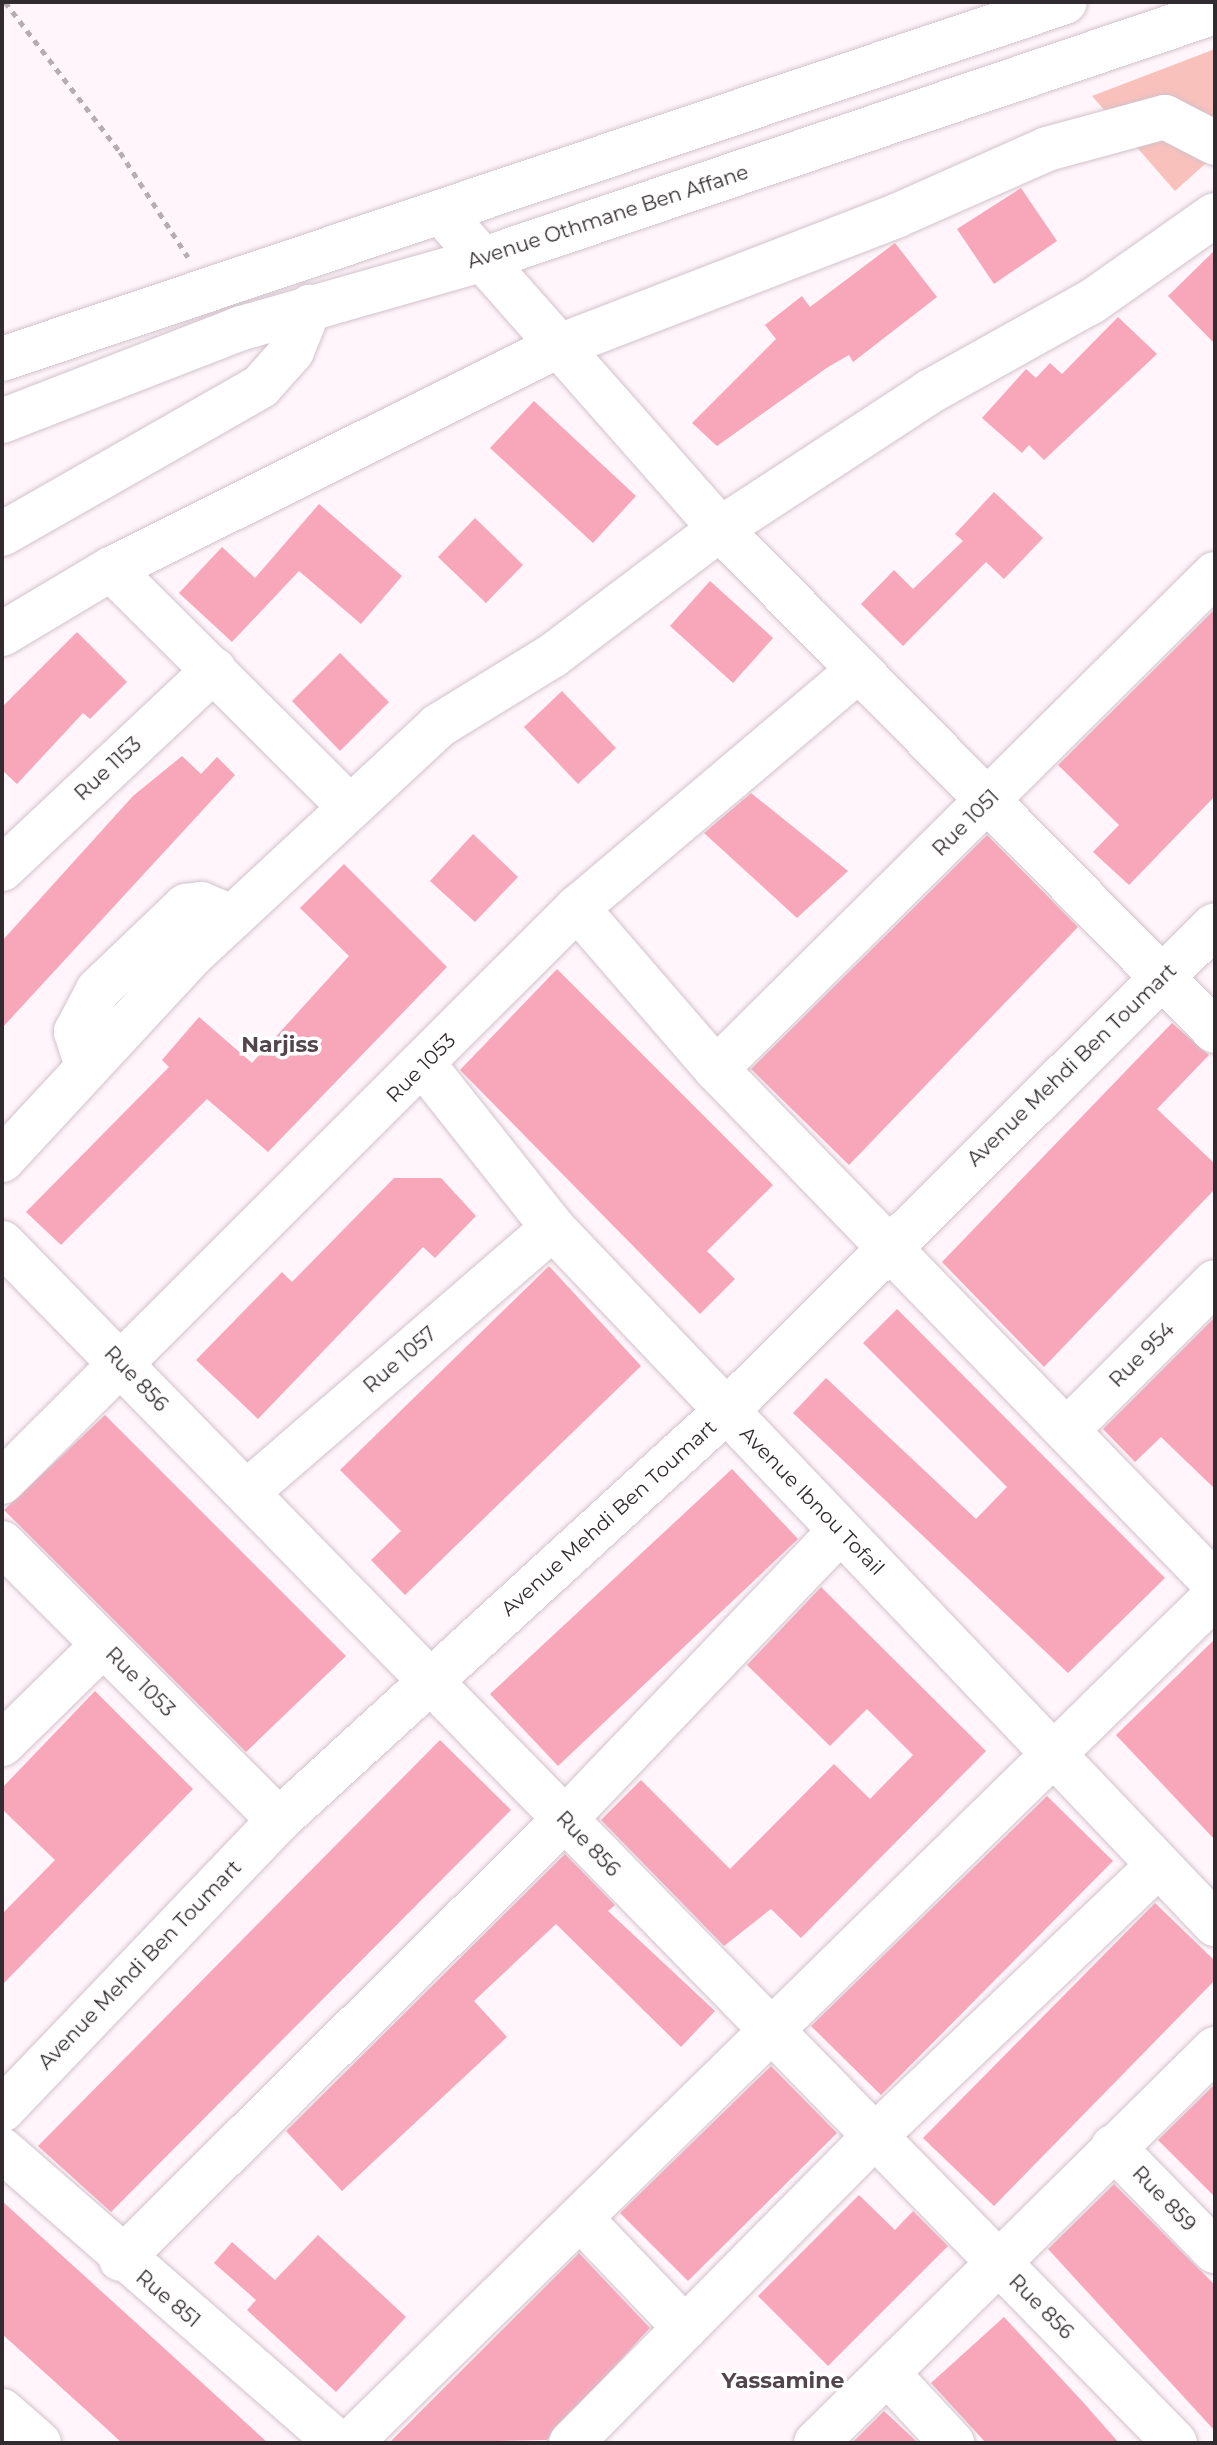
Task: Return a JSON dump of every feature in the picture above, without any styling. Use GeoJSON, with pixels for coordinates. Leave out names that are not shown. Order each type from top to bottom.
{"type":"FeatureCollection","features":[{"type":"Feature","properties":{"kind":"street"},"geometry":{"type":"LineString","coordinates":[[2,359],[204,286],[441,212],[1065,2]]}},
{"type":"Feature","properties":{"kind":"street","name":"Avenue Othmane Ben Affane"},"geometry":{"type":"LineString","coordinates":[[2,421],[310,307],[481,260],[1215,12]]}},
{"type":"Feature","properties":{"kind":"street"},"geometry":{"type":"LineString","coordinates":[[2,634],[111,569],[554,348],[896,216],[1047,149],[1165,117],[1215,143]]}},
{"type":"Feature","properties":{"kind":"street"},"geometry":{"type":"LineString","coordinates":[[441,212],[554,348],[720,529],[856,672],[1215,1031]]}},
{"type":"Feature","properties":{"kind":"street"},"geometry":{"type":"LineString","coordinates":[[2,1160],[87,1066],[232,917],[348,805],[438,726],[552,656],[720,529],[929,392],[1091,302],[1215,215]]}},
{"type":"Feature","properties":{"kind":"street"},"geometry":{"type":"LineString","coordinates":[[2,534],[261,386],[292,351],[310,307]]}},
{"type":"Feature","properties":{"kind":"street"},"geometry":{"type":"LineString","coordinates":[[111,569],[348,805]]}},
{"type":"Feature","properties":{"kind":"street","name":"Rue 1051"},"geometry":{"type":"LineString","coordinates":[[716,1069],[1215,574]]}},
{"type":"Feature","properties":{"kind":"street","name":"Rue 1153"},"geometry":{"type":"LineString","coordinates":[[2,869],[214,670]]}},
{"type":"Feature","properties":{"kind":"street","name":"Rue 1053"},"geometry":{"type":"LineString","coordinates":[[2,1482],[424,1065],[577,908],[856,672]]}},
{"type":"Feature","properties":{"kind":"street"},"geometry":{"type":"LineString","coordinates":[[577,908],[716,1069],[1069,1428],[1215,1584]]}},
{"type":"Feature","properties":{"kind":"street","name":"Avenue Mehdi Ben Toumart"},"geometry":{"type":"LineString","coordinates":[[2,2110],[279,1820],[726,1411],[888,1245],[1215,925]]}},
{"type":"Feature","properties":{"kind":"street","name":"Avenue Ibnou Tofail"},"geometry":{"type":"LineString","coordinates":[[424,1065],[553,1228],[1215,1924]]}},
{"type":"Feature","properties":{"kind":"street","name":"Rue 1057"},"geometry":{"type":"LineString","coordinates":[[247,1492],[553,1228]]}},
{"type":"Feature","properties":{"kind":"street","name":"Rue 856"},"geometry":{"type":"LineString","coordinates":[[2,1243],[432,1680],[873,2138],[1175,2443]]}},
{"type":"Feature","properties":{"kind":"street","name":"Rue 954"},"geometry":{"type":"LineString","coordinates":[[1069,1428],[1215,1282]]}},
{"type":"Feature","properties":{"kind":"street"},"geometry":{"type":"LineString","coordinates":[[121,2259],[564,1820],[840,1531]]}},
{"type":"Feature","properties":{"kind":"street","name":"Rue 1053"},"geometry":{"type":"LineString","coordinates":[[2,1543],[279,1820]]}},
{"type":"Feature","properties":{"kind":"street"},"geometry":{"type":"LineString","coordinates":[[350,2443],[769,2028],[1056,1756],[1215,1596]]}},
{"type":"Feature","properties":{"kind":"street"},"geometry":{"type":"LineString","coordinates":[[2,1744],[103,1645]]}},
{"type":"Feature","properties":{"kind":"street"},"geometry":{"type":"LineString","coordinates":[[571,2443],[873,2138],[1159,1865]]}},
{"type":"Feature","properties":{"kind":"street"},"geometry":{"type":"LineString","coordinates":[[816,2443],[996,2261],[1215,2049]]}},
{"type":"Feature","properties":{"kind":"street","name":"Rue 859"},"geometry":{"type":"LineString","coordinates":[[1113,2147],[1215,2251]]}},
{"type":"Feature","properties":{"kind":"street","name":"Rue 851"},"geometry":{"type":"LineString","coordinates":[[2,2150],[121,2259],[338,2443]]}},
{"type":"Feature","properties":{"kind":"street"},"geometry":{"type":"LineString","coordinates":[[580,2218],[685,2328]]}},
{"type":"Feature","properties":{"kind":"street"},"geometry":{"type":"LineString","coordinates":[[887,2373],[952,2443]]}},
{"type":"Feature","properties":{"kind":"street"},"geometry":{"type":"LineString","coordinates":[[2,2411],[39,2443]]}},
{"type":"Feature","properties":{"kind":"path"},"geometry":{"type":"LineString","coordinates":[[5,2],[120,152],[204,286]]}},
{"type":"Feature","properties":{"kind":"shaded area"},"geometry":{"type":"Polygon","coordinates":[[[1215,49],[1215,155],[1175,191],[1092,96],[1215,49]]]}},
{"type":"Feature","properties":{"kind":"building"},"geometry":{"type":"Polygon","coordinates":[[[1021,188],[1057,241],[994,284],[957,229],[1021,188]]]}},
{"type":"Feature","properties":{"kind":"building"},"geometry":{"type":"Polygon","coordinates":[[[895,243],[937,297],[853,362],[849,355],[828,367],[717,446],[692,423],[776,339],[765,325],[802,296],[810,307],[895,243]]]}},
{"type":"Feature","properties":{"kind":"building"},"geometry":{"type":"Polygon","coordinates":[[[1215,250],[1215,344],[1168,296],[1215,250]]]}},
{"type":"Feature","properties":{"kind":"building"},"geometry":{"type":"Polygon","coordinates":[[[1118,317],[1157,354],[1044,460],[1029,445],[1022,453],[982,418],[1026,369],[1036,378],[1050,363],[1062,374],[1118,317]]]}},
{"type":"Feature","properties":{"kind":"building"},"geometry":{"type":"Polygon","coordinates":[[[534,401],[636,496],[593,543],[490,448],[534,401]]]}},
{"type":"Feature","properties":{"kind":"building"},"geometry":{"type":"Polygon","coordinates":[[[994,492],[1043,538],[1004,579],[986,562],[903,646],[861,604],[894,570],[913,589],[963,541],[955,534],[994,492]]]}},
{"type":"Feature","properties":{"kind":"building"},"geometry":{"type":"Polygon","coordinates":[[[319,504],[402,576],[361,624],[299,571],[232,642],[179,593],[222,547],[255,578],[319,504]]]}},
{"type":"Feature","properties":{"kind":"building"},"geometry":{"type":"Polygon","coordinates":[[[475,518],[523,565],[486,603],[438,557],[475,518]]]}},
{"type":"Feature","properties":{"kind":"building"},"geometry":{"type":"Polygon","coordinates":[[[710,581],[773,638],[733,683],[670,626],[710,581]]]}},
{"type":"Feature","properties":{"kind":"building"},"geometry":{"type":"Polygon","coordinates":[[[1215,609],[1215,796],[1129,885],[1093,852],[1119,825],[1058,765],[1215,609]]]}},
{"type":"Feature","properties":{"kind":"building"},"geometry":{"type":"Polygon","coordinates":[[[77,632],[127,682],[90,719],[83,713],[17,784],[2,770],[2,707],[77,632]]]}},
{"type":"Feature","properties":{"kind":"building"},"geometry":{"type":"Polygon","coordinates":[[[340,653],[389,702],[340,751],[292,701],[340,653]]]}},
{"type":"Feature","properties":{"kind":"building"},"geometry":{"type":"Polygon","coordinates":[[[562,691],[616,748],[578,784],[524,727],[562,691]]]}},
{"type":"Feature","properties":{"kind":"building"},"geometry":{"type":"Polygon","coordinates":[[[182,756],[201,774],[217,757],[235,775],[2,1028],[2,941],[133,796],[182,756]]]}},
{"type":"Feature","properties":{"kind":"building"},"geometry":{"type":"Polygon","coordinates":[[[751,793],[848,871],[797,918],[704,833],[751,793]]]}},
{"type":"Feature","properties":{"kind":"building"},"geometry":{"type":"Polygon","coordinates":[[[473,834],[518,877],[475,922],[430,881],[473,834]]]}},
{"type":"Feature","properties":{"kind":"building"},"geometry":{"type":"Polygon","coordinates":[[[987,835],[1078,927],[849,1165],[751,1069],[987,835]]]}},
{"type":"Feature","properties":{"kind":"building"},"geometry":{"type":"Polygon","coordinates":[[[344,864],[447,967],[268,1152],[207,1099],[61,1245],[26,1212],[169,1067],[162,1060],[199,1017],[252,1063],[349,956],[300,908],[344,864]]]}},
{"type":"Feature","properties":{"kind":"building"},"geometry":{"type":"Polygon","coordinates":[[[557,969],[773,1185],[707,1251],[735,1279],[700,1314],[460,1070],[557,969]]]}},
{"type":"Feature","properties":{"kind":"building"},"geometry":{"type":"Polygon","coordinates":[[[1172,1023],[1209,1055],[1157,1109],[1215,1164],[1215,1189],[1044,1367],[942,1262],[1172,1023]]]}},
{"type":"Feature","properties":{"kind":"building"},"geometry":{"type":"Polygon","coordinates":[[[394,1178],[441,1178],[476,1216],[435,1258],[423,1247],[258,1419],[196,1360],[282,1272],[292,1282],[394,1178]]]}},
{"type":"Feature","properties":{"kind":"building"},"geometry":{"type":"Polygon","coordinates":[[[549,1266],[641,1366],[405,1595],[371,1560],[401,1531],[340,1470],[549,1266]]]}},
{"type":"Feature","properties":{"kind":"building"},"geometry":{"type":"Polygon","coordinates":[[[897,1309],[1165,1578],[1068,1673],[793,1413],[826,1378],[976,1519],[1007,1487],[863,1343],[897,1309]]]}},
{"type":"Feature","properties":{"kind":"building"},"geometry":{"type":"Polygon","coordinates":[[[1215,1317],[1215,1489],[1161,1437],[1135,1462],[1103,1429],[1215,1317]]]}},
{"type":"Feature","properties":{"kind":"building"},"geometry":{"type":"Polygon","coordinates":[[[105,1415],[346,1656],[246,1752],[4,1510],[105,1415]]]}},
{"type":"Feature","properties":{"kind":"building"},"geometry":{"type":"Polygon","coordinates":[[[732,1469],[798,1539],[558,1766],[490,1694],[732,1469]]]}},
{"type":"Feature","properties":{"kind":"building"},"geometry":{"type":"Polygon","coordinates":[[[821,1587],[986,1751],[801,1938],[771,1909],[724,1946],[601,1820],[641,1780],[730,1869],[834,1764],[870,1799],[913,1755],[867,1709],[830,1746],[747,1665],[821,1587]]]}},
{"type":"Feature","properties":{"kind":"building"},"geometry":{"type":"Polygon","coordinates":[[[1215,1639],[1215,1840],[1116,1735],[1215,1639]]]}},
{"type":"Feature","properties":{"kind":"building"},"geometry":{"type":"Polygon","coordinates":[[[95,1691],[193,1789],[2,1985],[2,1914],[55,1860],[2,1809],[2,1788],[95,1691]]]}},
{"type":"Feature","properties":{"kind":"building"},"geometry":{"type":"Polygon","coordinates":[[[440,1740],[511,1810],[111,2212],[38,2146],[440,1740]]]}},
{"type":"Feature","properties":{"kind":"building"},"geometry":{"type":"Polygon","coordinates":[[[1047,1796],[1113,1861],[881,2095],[811,2026],[1047,1796]]]}},
{"type":"Feature","properties":{"kind":"building"},"geometry":{"type":"Polygon","coordinates":[[[565,1854],[615,1905],[608,1911],[715,2011],[681,2047],[556,1924],[474,2001],[507,2037],[342,2191],[286,2131],[565,1854]]]}},
{"type":"Feature","properties":{"kind":"building"},"geometry":{"type":"Polygon","coordinates":[[[1155,1903],[1215,1961],[1215,1980],[994,2206],[923,2138],[1155,1903]]]}},
{"type":"Feature","properties":{"kind":"building"},"geometry":{"type":"Polygon","coordinates":[[[771,2066],[837,2133],[688,2281],[620,2213],[771,2066]]]}},
{"type":"Feature","properties":{"kind":"building"},"geometry":{"type":"Polygon","coordinates":[[[1215,2084],[1215,2197],[1158,2140],[1215,2084]]]}},
{"type":"Feature","properties":{"kind":"building"},"geometry":{"type":"Polygon","coordinates":[[[1114,2184],[1215,2285],[1215,2431],[1048,2249],[1114,2184]]]}},
{"type":"Feature","properties":{"kind":"building"},"geometry":{"type":"Polygon","coordinates":[[[859,2195],[895,2230],[913,2211],[948,2246],[828,2366],[758,2296],[859,2195]]]}},
{"type":"Feature","properties":{"kind":"building"},"geometry":{"type":"Polygon","coordinates":[[[2,2201],[268,2443],[122,2443],[2,2334],[2,2201]]]}},
{"type":"Feature","properties":{"kind":"building"},"geometry":{"type":"Polygon","coordinates":[[[318,2235],[406,2317],[336,2392],[247,2310],[256,2300],[214,2263],[232,2242],[275,2280],[318,2235]]]}},
{"type":"Feature","properties":{"kind":"building"},"geometry":{"type":"Polygon","coordinates":[[[579,2253],[650,2328],[547,2440],[389,2443],[579,2253]]]}},
{"type":"Feature","properties":{"kind":"building"},"geometry":{"type":"Polygon","coordinates":[[[1004,2317],[1119,2443],[986,2443],[931,2383],[1004,2317]]]}},
{"type":"Feature","properties":{"kind":"building"},"geometry":{"type":"Polygon","coordinates":[[[884,2411],[915,2440],[918,2443],[852,2443],[884,2411]]]}},
{"type":"Feature","properties":{"kind":"district","name":"Narjiss"},"geometry":{"type":"Point","coordinates":[280,1045]}},
{"type":"Feature","properties":{"kind":"district","name":"Yassamine"},"geometry":{"type":"Point","coordinates":[783,2381]}}]}
